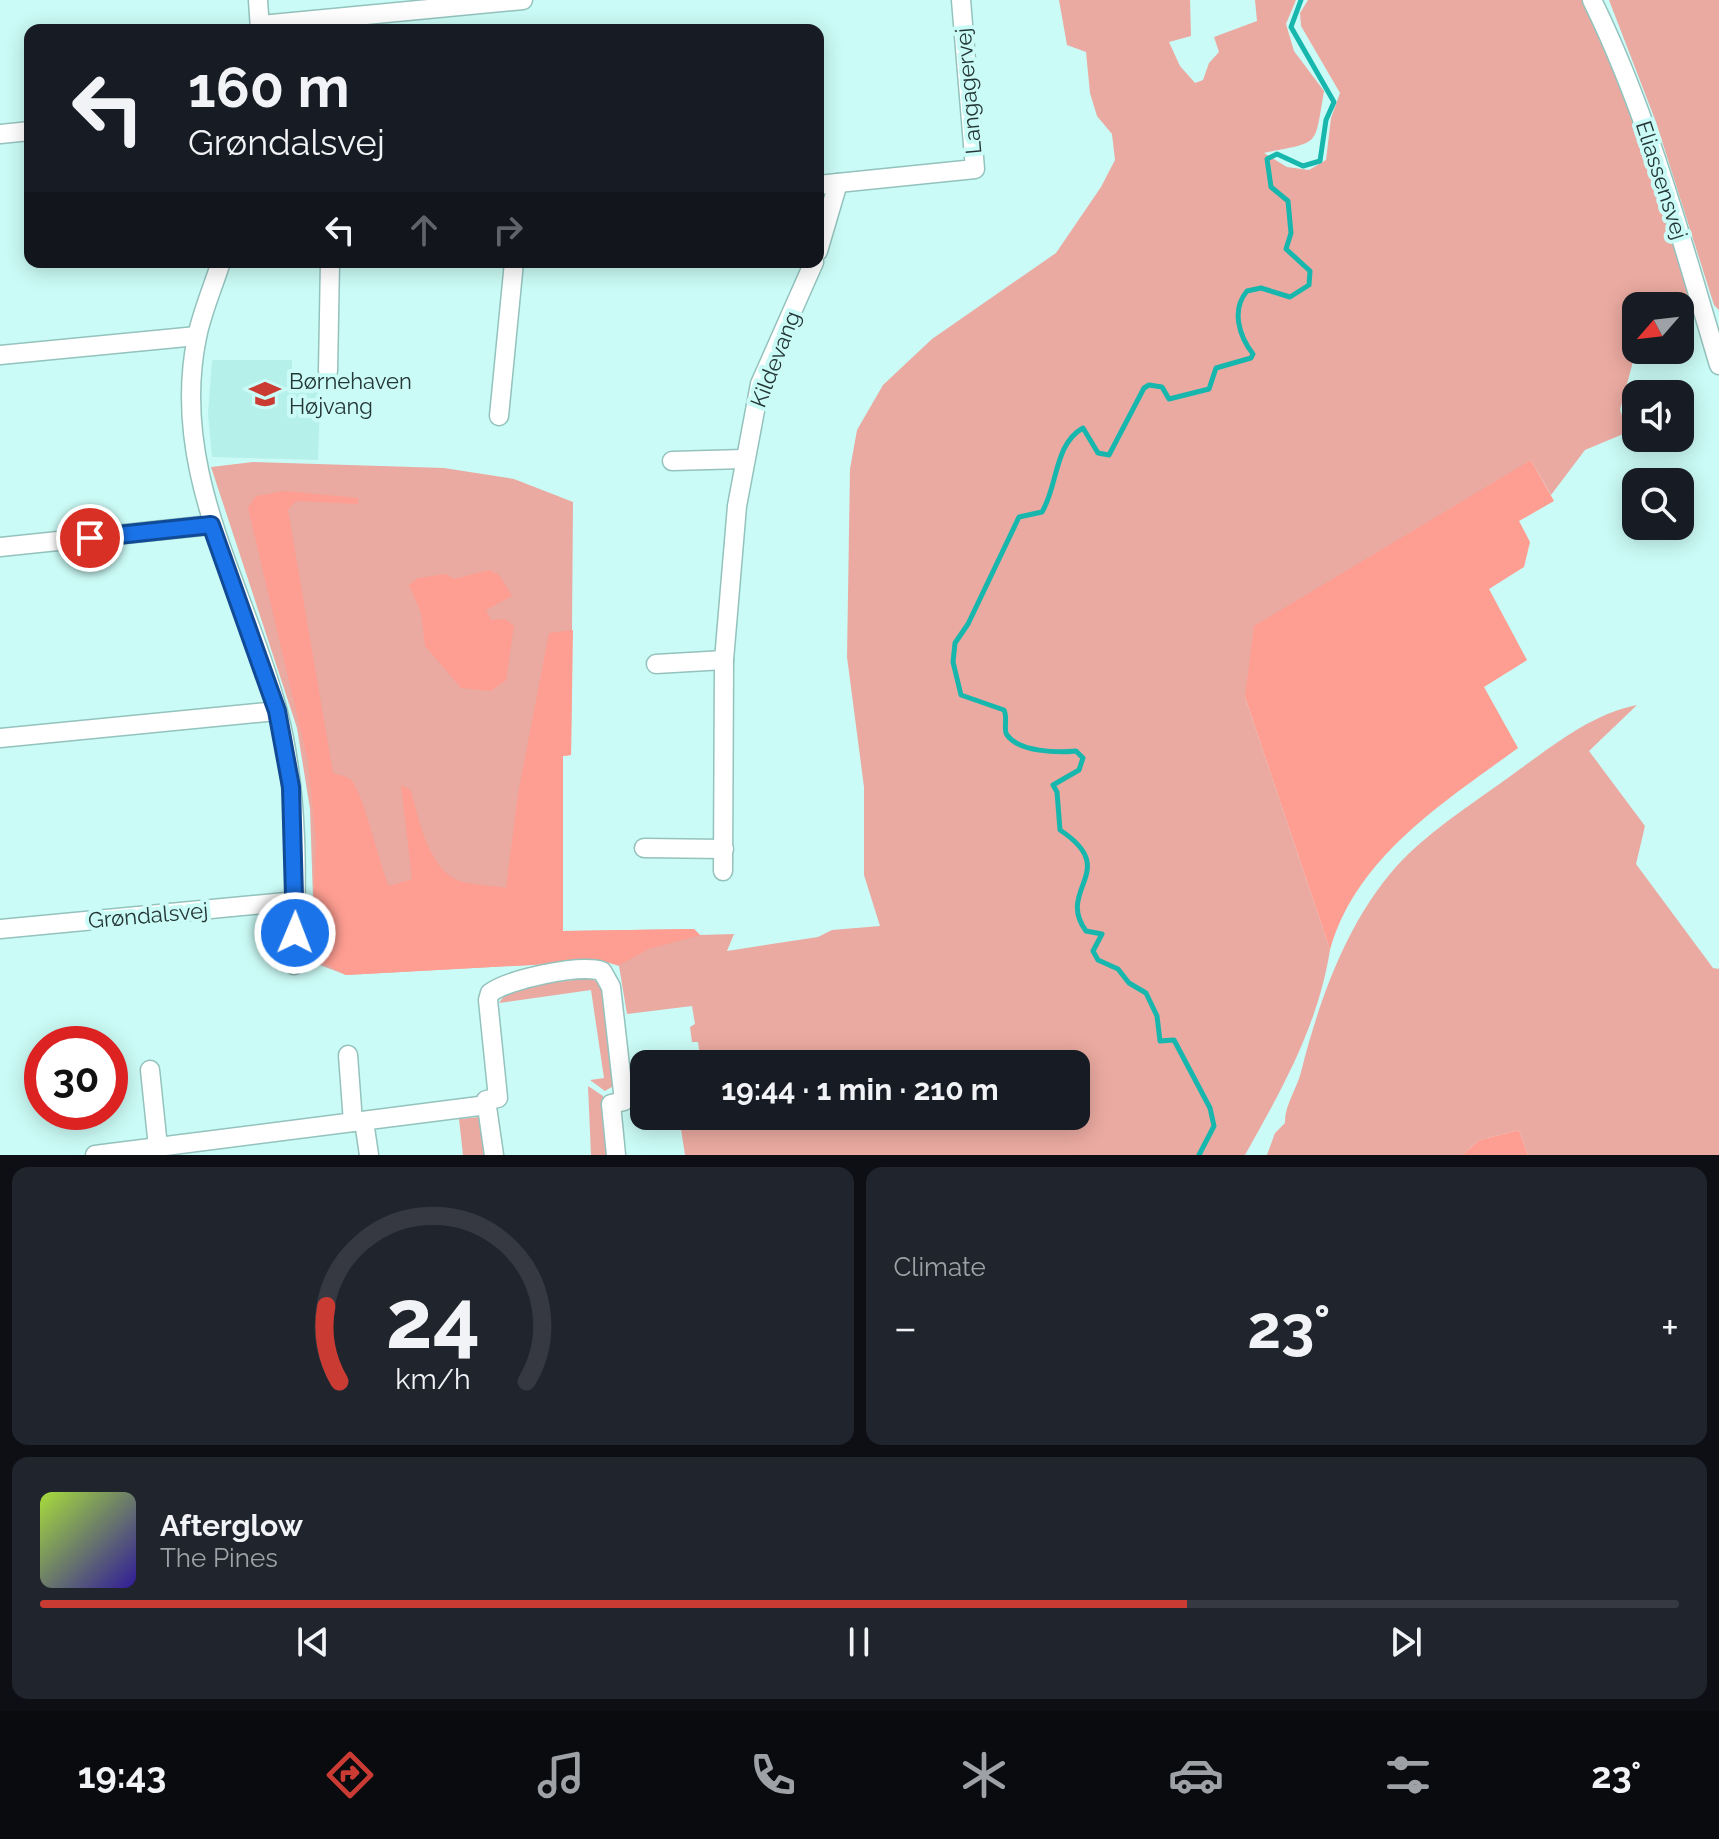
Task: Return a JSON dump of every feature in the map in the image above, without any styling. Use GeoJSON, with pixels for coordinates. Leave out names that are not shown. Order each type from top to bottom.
{"type":"FeatureCollection","features":[{"type":"Feature","properties":{"kind":"street"},"geometry":{"type":"LineString","coordinates":[[258,0],[260,24]]}},
{"type":"Feature","properties":{"kind":"street"},"geometry":{"type":"LineString","coordinates":[[289,24],[523,0]]}},
{"type":"Feature","properties":{"kind":"street","name":"Langagervej"},"geometry":{"type":"LineString","coordinates":[[824,184],[975,169],[961,0]]}},
{"type":"Feature","properties":{"kind":"street","name":"Eliassensvej"},"geometry":{"type":"LineString","coordinates":[[1592,0],[1622,62],[1673,208],[1719,365]]}},
{"type":"Feature","properties":{"kind":"street"},"geometry":{"type":"LineString","coordinates":[[0,134],[24,132]]}},
{"type":"Feature","properties":{"kind":"street"},"geometry":{"type":"LineString","coordinates":[[824,231],[838,183]]}},
{"type":"Feature","properties":{"kind":"street"},"geometry":{"type":"LineString","coordinates":[[219,268],[197,336],[191,422],[200,484],[211,525],[277,711],[291,787],[296,901],[294,965]]}},
{"type":"Feature","properties":{"kind":"street"},"geometry":{"type":"LineString","coordinates":[[328,371],[330,268]]}},
{"type":"Feature","properties":{"kind":"street"},"geometry":{"type":"LineString","coordinates":[[499,416],[513,268]]}},
{"type":"Feature","properties":{"kind":"street","name":"Kildevang"},"geometry":{"type":"LineString","coordinates":[[723,871],[724,660],[744,459],[760,384],[811,268]]}},
{"type":"Feature","properties":{"kind":"street"},"geometry":{"type":"LineString","coordinates":[[0,355],[197,336]]}},
{"type":"Feature","properties":{"kind":"street"},"geometry":{"type":"LineString","coordinates":[[672,461],[744,459]]}},
{"type":"Feature","properties":{"kind":"street"},"geometry":{"type":"LineString","coordinates":[[0,547],[211,525]]}},
{"type":"Feature","properties":{"kind":"street"},"geometry":{"type":"LineString","coordinates":[[656,664],[724,660]]}},
{"type":"Feature","properties":{"kind":"street"},"geometry":{"type":"LineString","coordinates":[[0,738],[277,711]]}},
{"type":"Feature","properties":{"kind":"street"},"geometry":{"type":"LineString","coordinates":[[644,848],[724,849]]}},
{"type":"Feature","properties":{"kind":"street","name":"Grøndalsvej"},"geometry":{"type":"LineString","coordinates":[[0,929],[296,901]]}},
{"type":"Feature","properties":{"kind":"street"},"geometry":{"type":"LineString","coordinates":[[494,1155],[486,1100],[498,1098],[488,1000],[490,993],[511,983],[585,969],[602,971],[611,987],[624,1101],[611,1104],[616,1155]]}},
{"type":"Feature","properties":{"kind":"street"},"geometry":{"type":"LineString","coordinates":[[348,1055],[358,1121],[369,1155]]}},
{"type":"Feature","properties":{"kind":"street"},"geometry":{"type":"LineString","coordinates":[[150,1070],[170,1149]]}},
{"type":"Feature","properties":{"kind":"street"},"geometry":{"type":"LineString","coordinates":[[95,1155],[170,1149],[487,1105]]}},
{"type":"Feature","properties":{"kind":"shaded area"},"geometry":{"type":"Polygon","coordinates":[[[1059,0],[1190,0],[1191,36],[1169,42],[1180,66],[1195,83],[1203,80],[1209,63],[1219,52],[1214,37],[1257,21],[1255,0],[1296,0],[1286,24],[1294,51],[1324,91],[1316,133],[1305,143],[1264,153],[1287,167],[1309,170],[1326,160],[1331,118],[1340,93],[1301,26],[1300,13],[1308,0],[1586,0],[1658,188],[1688,292],[1622,292],[1622,364],[1632,364],[1628,380],[1622,380],[1622,435],[1585,450],[1551,495],[1531,460],[1245,697],[1330,950],[1308,1031],[1245,1155],[685,1155],[681,1130],[1090,1130],[1090,1050],[699,1050],[698,1042],[692,1042],[690,1027],[695,1024],[692,1006],[627,1014],[619,966],[603,961],[346,975],[307,960],[313,898],[310,809],[297,728],[211,467],[253,462],[444,468],[514,479],[573,502],[571,755],[563,756],[563,931],[694,929],[700,935],[734,934],[727,951],[818,937],[832,930],[880,926],[864,875],[864,787],[847,657],[850,469],[857,430],[883,385],[932,339],[1056,253],[1101,187],[1115,160],[1112,134],[1097,116],[1090,93],[1086,52],[1067,45],[1059,0]]]}},
{"type":"Feature","properties":{"kind":"shaded area"},"geometry":{"type":"Polygon","coordinates":[[[1609,0],[1719,0],[1719,310],[1714,305],[1656,122],[1609,0]]]}},
{"type":"Feature","properties":{"kind":"shaded area","name":"Børnehaven Højvang"},"geometry":{"type":"Polygon","coordinates":[[[212,360],[292,360],[292,375],[321,373],[318,460],[212,457],[208,414],[212,360]]]}},
{"type":"Feature","properties":{"kind":"shaded area"},"geometry":{"type":"Polygon","coordinates":[[[1531,460],[1554,501],[1519,521],[1530,542],[1524,567],[1489,589],[1527,660],[1484,687],[1518,748],[1433,811],[1381,859],[1343,917],[1330,950],[1245,697],[1254,626],[1531,460]]]}},
{"type":"Feature","properties":{"kind":"shaded area"},"geometry":{"type":"Polygon","coordinates":[[[285,491],[358,498],[358,504],[296,501],[288,510],[333,773],[349,779],[355,786],[389,886],[412,879],[401,785],[411,790],[431,852],[446,873],[467,883],[506,888],[518,794],[549,633],[573,630],[571,755],[563,756],[563,931],[694,929],[700,935],[649,949],[619,965],[603,961],[346,975],[311,956],[316,842],[308,761],[248,508],[256,496],[285,491]]]}},
{"type":"Feature","properties":{"kind":"shaded area"},"geometry":{"type":"Polygon","coordinates":[[[489,570],[499,575],[512,596],[486,610],[491,620],[505,619],[514,626],[506,680],[491,691],[461,688],[425,646],[421,613],[409,585],[418,578],[446,574],[454,579],[489,570]]]}},
{"type":"Feature","properties":{"kind":"shaded area"},"geometry":{"type":"Polygon","coordinates":[[[1637,705],[1589,751],[1645,826],[1636,864],[1713,968],[1719,969],[1719,1155],[1528,1155],[1519,1130],[1479,1140],[1462,1155],[1267,1155],[1275,1133],[1285,1123],[1316,1018],[1336,964],[1362,914],[1395,868],[1439,828],[1561,740],[1590,722],[1637,705]]]}},
{"type":"Feature","properties":{"kind":"shaded area"},"geometry":{"type":"Polygon","coordinates":[[[589,978],[603,984],[615,1085],[605,1091],[590,1080],[604,1078],[591,990],[499,1003],[510,988],[589,978]]]}},
{"type":"Feature","properties":{"kind":"shaded area"},"geometry":{"type":"Polygon","coordinates":[[[588,1086],[603,1096],[608,1155],[591,1155],[588,1086]]]}},
{"type":"Feature","properties":{"kind":"shaded area"},"geometry":{"type":"Polygon","coordinates":[[[480,1117],[485,1155],[463,1155],[459,1119],[480,1117]]]}},
{"type":"Feature","properties":{"kind":"shaded area"},"geometry":{"type":"Polygon","coordinates":[[[1519,1130],[1528,1155],[1462,1155],[1479,1140],[1519,1130]]]}},
{"type":"Feature","properties":{"kind":"waterway"},"geometry":{"type":"LineString","coordinates":[[1199,1155],[1214,1126],[1210,1108],[1174,1040],[1160,1041],[1157,1016],[1146,993],[1129,983],[1118,969],[1098,960],[1093,951],[1102,934],[1086,931],[1079,916],[1078,903],[1087,869],[1086,857],[1078,844],[1060,830],[1057,792],[1053,785],[1079,770],[1083,758],[1076,751],[1039,750],[1013,741],[1006,733],[1004,710],[961,695],[953,662],[955,643],[968,624],[1019,517],[1042,512],[1062,455],[1074,435],[1083,428],[1098,453],[1109,455],[1144,388],[1149,385],[1162,387],[1169,399],[1209,389],[1216,368],[1251,358],[1253,354],[1244,339],[1238,315],[1247,291],[1261,288],[1290,297],[1309,285],[1310,271],[1286,249],[1291,233],[1288,201],[1271,187],[1267,159],[1277,154],[1303,166],[1320,161],[1326,120],[1334,102],[1291,27],[1301,0]]}},
{"type":"Feature","properties":{"kind":"place","name":"Børnehaven Højvang"},"geometry":{"type":"Point","coordinates":[265,394]}},
{"type":"Feature","properties":{"kind":"route"},"geometry":{"type":"LineString","coordinates":[[90,538],[211,525],[277,711],[291,787],[295,844],[295,933]]}}]}
